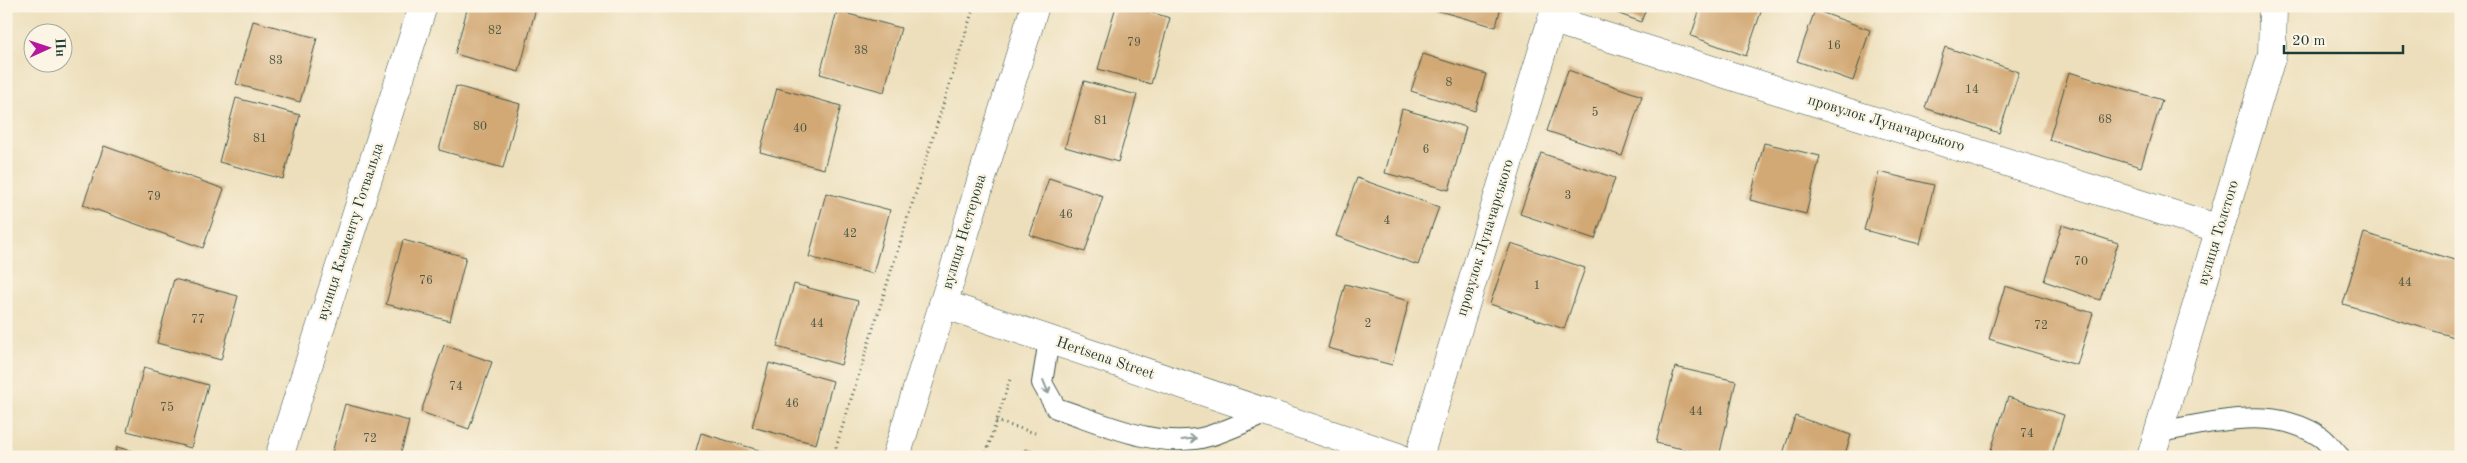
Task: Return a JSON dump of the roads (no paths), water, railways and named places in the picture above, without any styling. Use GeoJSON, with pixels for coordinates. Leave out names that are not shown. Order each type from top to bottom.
{"type":"FeatureCollection","features":[{"type":"Feature","properties":{"kind":"street","name":"вулиця Клементу Готвальда"},"geometry":{"type":"LineString","coordinates":[[280,457],[423,6]]}},
{"type":"Feature","properties":{"kind":"street","name":"вулиця Нестерова"},"geometry":{"type":"LineString","coordinates":[[896,457],[1035,6]]}},
{"type":"Feature","properties":{"kind":"street","name":"вулиця Толстого"},"geometry":{"type":"LineString","coordinates":[[2155,444],[2272,55],[2273,6]]}},
{"type":"Feature","properties":{"kind":"street","name":"провулок Луначарського"},"geometry":{"type":"LineString","coordinates":[[1419,457],[1554,13],[2220,229]]}},
{"type":"Feature","properties":{"kind":"street","name":"Hertsena Street"},"geometry":{"type":"LineString","coordinates":[[943,304],[1398,457]]}},
{"type":"Feature","properties":{"kind":"lane"},"geometry":{"type":"LineString","coordinates":[[1037,337],[1042,383],[1056,408],[1141,436],[1172,441],[1208,436],[1266,413]]}},
{"type":"Feature","properties":{"kind":"lane"},"geometry":{"type":"LineString","coordinates":[[2155,444],[2254,418],[2288,421],[2322,438],[2340,457]]}}]}
